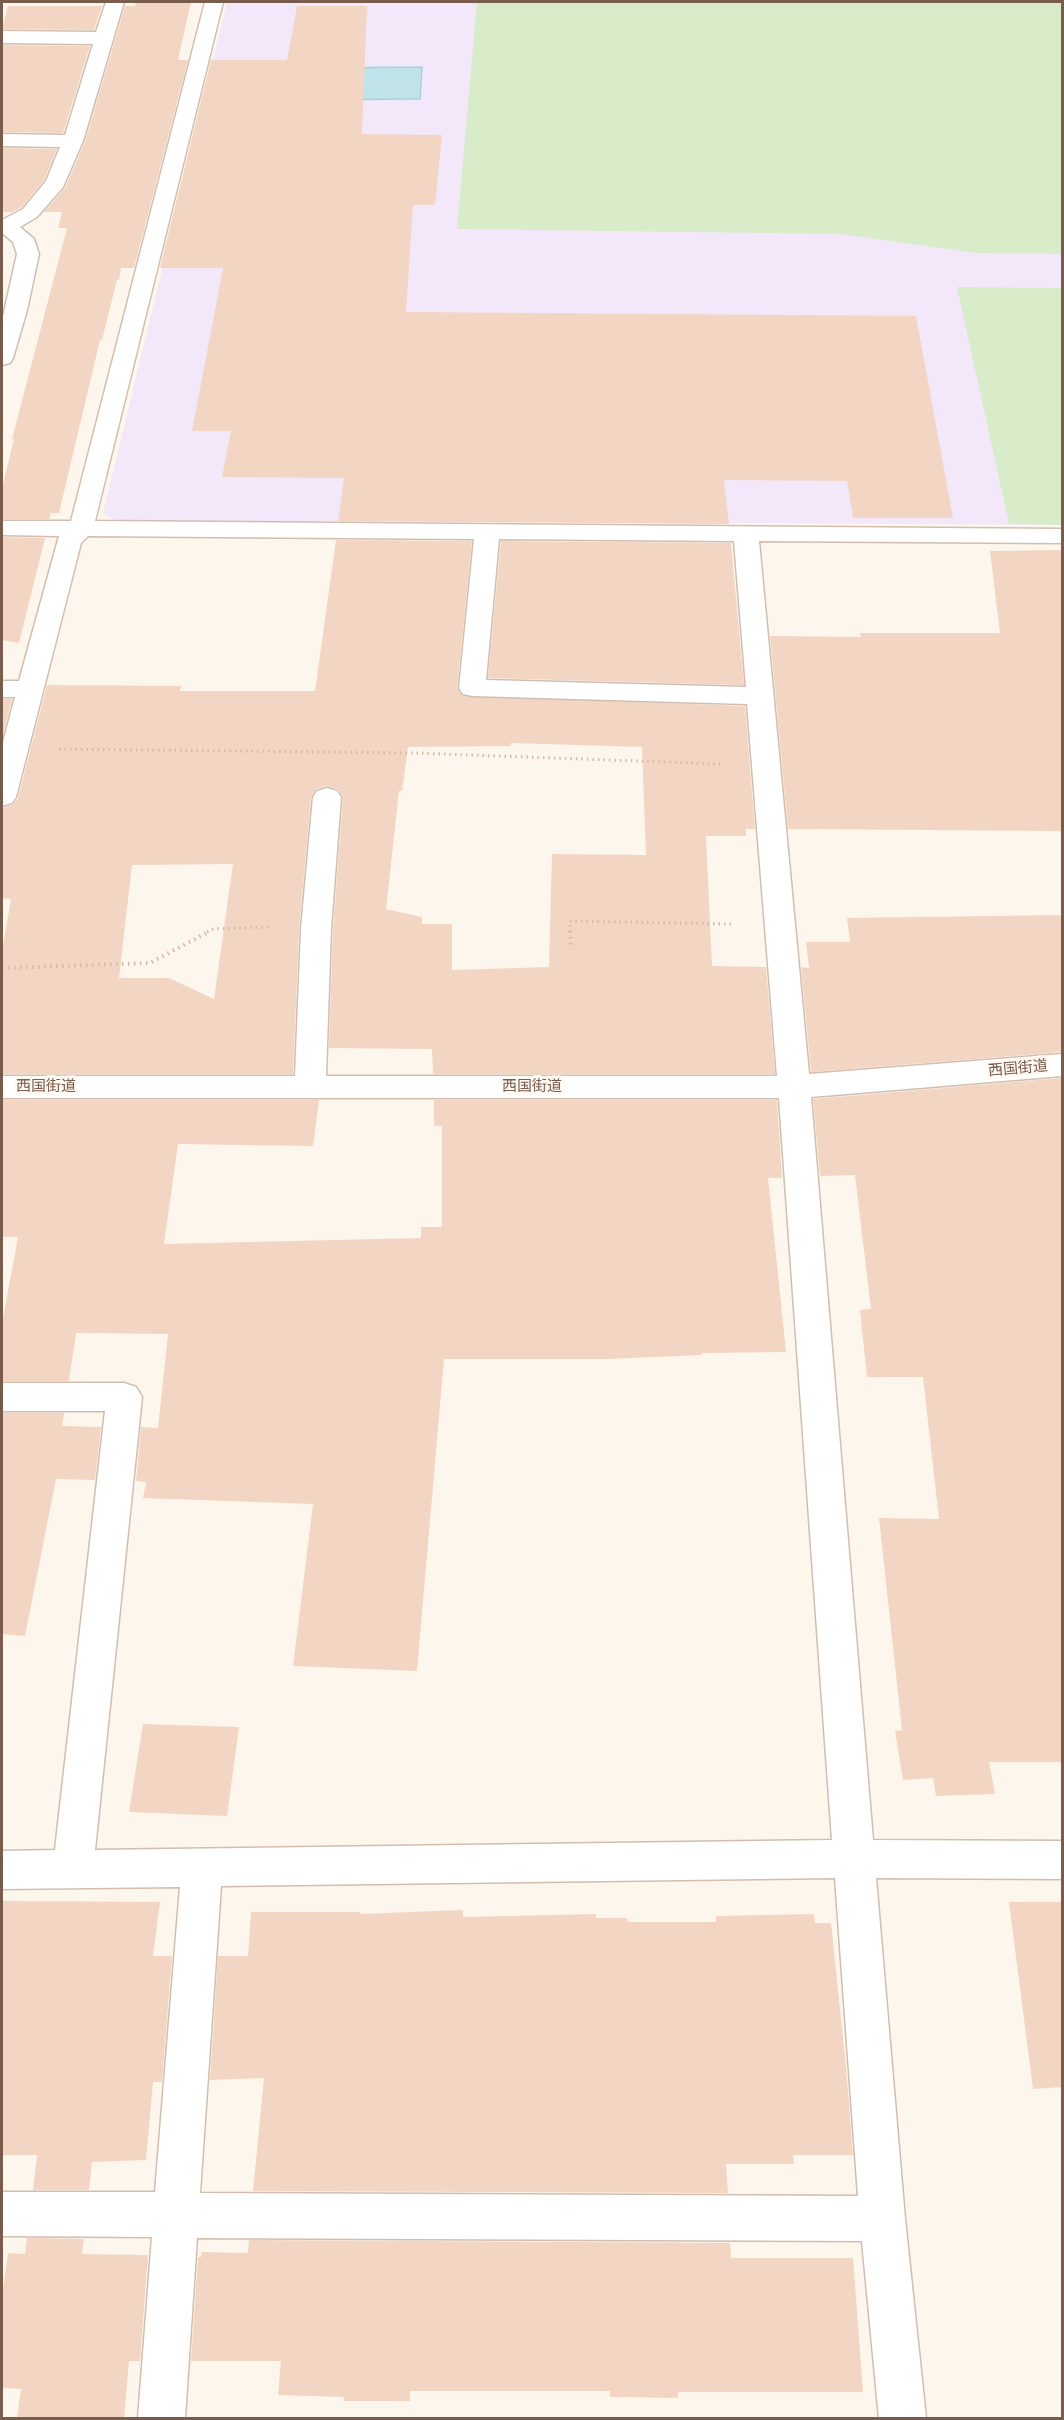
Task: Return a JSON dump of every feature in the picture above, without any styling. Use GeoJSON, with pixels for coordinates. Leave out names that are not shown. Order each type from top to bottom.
{"type":"FeatureCollection","features":[{"type":"Feature","properties":{"kind":"street"},"geometry":{"type":"LineString","coordinates":[[2,358],[9,310],[28,254],[23,239],[4,226],[30,213],[56,183],[73,141],[115,2]]}},
{"type":"Feature","properties":{"kind":"street"},"geometry":{"type":"LineString","coordinates":[[2,797],[69,540],[81,530],[214,2]]}},
{"type":"Feature","properties":{"kind":"street"},"geometry":{"type":"LineString","coordinates":[[2,38],[103,38]]}},
{"type":"Feature","properties":{"kind":"street"},"geometry":{"type":"LineString","coordinates":[[2,140],[73,141]]}},
{"type":"Feature","properties":{"kind":"street"},"geometry":{"type":"LineString","coordinates":[[2,528],[1062,536]]}},
{"type":"Feature","properties":{"kind":"street"},"geometry":{"type":"LineString","coordinates":[[487,532],[472,688],[760,696]]}},
{"type":"Feature","properties":{"kind":"street"},"geometry":{"type":"LineString","coordinates":[[746,534],[794,1087],[882,2219],[903,2418]]}},
{"type":"Feature","properties":{"kind":"street"},"geometry":{"type":"LineString","coordinates":[[2,689],[30,689]]}},
{"type":"Feature","properties":{"kind":"street"},"geometry":{"type":"LineString","coordinates":[[310,1087],[316,928],[327,797]]}},
{"type":"Feature","properties":{"kind":"street","name":"西国街道"},"geometry":{"type":"LineString","coordinates":[[2,1087],[794,1087],[1062,1065]]}},
{"type":"Feature","properties":{"kind":"street"},"geometry":{"type":"LineString","coordinates":[[2,1397],[124,1397],[73,1869]]}},
{"type":"Feature","properties":{"kind":"street"},"geometry":{"type":"LineString","coordinates":[[2,1869],[853,1859],[1062,1860]]}},
{"type":"Feature","properties":{"kind":"street"},"geometry":{"type":"LineString","coordinates":[[161,2418],[202,1866]]}},
{"type":"Feature","properties":{"kind":"street"},"geometry":{"type":"LineString","coordinates":[[2,2214],[882,2219]]}},
{"type":"Feature","properties":{"kind":"path"},"geometry":{"type":"LineString","coordinates":[[15,749],[415,753],[766,766]]}},
{"type":"Feature","properties":{"kind":"path"},"geometry":{"type":"LineString","coordinates":[[571,949],[570,921],[780,925]]}},
{"type":"Feature","properties":{"kind":"path"},"geometry":{"type":"LineString","coordinates":[[2,968],[150,963],[213,929],[270,927]]}},
{"type":"Feature","properties":{"kind":"shaded area"},"geometry":{"type":"Polygon","coordinates":[[[227,2],[1062,2],[1062,525],[449,521],[117,522],[103,513],[227,2]]]}},
{"type":"Feature","properties":{"kind":"green space"},"geometry":{"type":"Polygon","coordinates":[[[477,2],[1062,2],[1062,254],[976,253],[841,234],[457,229],[477,2]]]}},
{"type":"Feature","properties":{"kind":"green space"},"geometry":{"type":"Polygon","coordinates":[[[957,287],[1062,288],[1062,525],[1009,524],[957,287]]]}},
{"type":"Feature","properties":{"kind":"water"},"geometry":{"type":"Polygon","coordinates":[[[422,67],[420,99],[296,100],[301,68],[422,67]]]}},
{"type":"Feature","properties":{"kind":"building"},"geometry":{"type":"Polygon","coordinates":[[[136,2],[191,2],[178,60],[188,60],[134,268],[121,268],[119,280],[117,280],[102,340],[100,340],[59,513],[51,513],[49,519],[2,519],[2,488],[14,439],[12,439],[67,228],[58,228],[62,212],[44,212],[65,188],[85,142],[125,6],[135,6],[136,2]]]}},
{"type":"Feature","properties":{"kind":"building"},"geometry":{"type":"Polygon","coordinates":[[[8,6],[102,6],[94,30],[2,29],[8,6]]]}},
{"type":"Feature","properties":{"kind":"building"},"geometry":{"type":"Polygon","coordinates":[[[297,6],[367,6],[362,134],[442,135],[435,205],[413,205],[406,312],[916,316],[953,518],[853,518],[847,481],[724,480],[729,524],[338,521],[344,478],[222,477],[231,431],[192,431],[223,268],[160,268],[211,60],[287,60],[297,6]]]}},
{"type":"Feature","properties":{"kind":"building"},"geometry":{"type":"Polygon","coordinates":[[[2,45],[90,46],[63,133],[2,132],[2,45]]]}},
{"type":"Feature","properties":{"kind":"building"},"geometry":{"type":"Polygon","coordinates":[[[2,148],[57,149],[44,180],[22,207],[12,212],[2,212],[2,148]]]}},
{"type":"Feature","properties":{"kind":"building"},"geometry":{"type":"Polygon","coordinates":[[[2,537],[45,538],[19,643],[2,640],[2,537]]]}},
{"type":"Feature","properties":{"kind":"building"},"geometry":{"type":"Polygon","coordinates":[[[336,540],[472,541],[457,688],[463,696],[745,706],[755,829],[746,829],[746,836],[706,836],[712,966],[766,967],[775,1074],[433,1074],[432,1049],[329,1048],[333,929],[343,797],[338,789],[326,786],[316,789],[311,797],[299,929],[293,1074],[2,1074],[2,951],[11,899],[2,898],[2,808],[13,805],[18,798],[47,685],[181,686],[180,691],[315,691],[336,540]],[[511,743],[511,746],[408,747],[402,791],[399,791],[386,909],[422,917],[422,924],[452,924],[452,970],[549,967],[552,854],[646,855],[642,747],[511,743]],[[233,864],[132,865],[119,978],[169,978],[214,999],[233,864]]]}},
{"type":"Feature","properties":{"kind":"building"},"geometry":{"type":"Polygon","coordinates":[[[501,541],[731,543],[744,685],[488,678],[501,541]]]}},
{"type":"Feature","properties":{"kind":"building"},"geometry":{"type":"Polygon","coordinates":[[[1062,550],[1062,831],[788,829],[770,636],[861,637],[860,633],[1000,633],[990,551],[1062,550]]]}},
{"type":"Feature","properties":{"kind":"building"},"geometry":{"type":"Polygon","coordinates":[[[2,699],[12,699],[2,739],[2,699]]]}},
{"type":"Feature","properties":{"kind":"building"},"geometry":{"type":"Polygon","coordinates":[[[1062,915],[1062,1052],[811,1072],[801,967],[809,968],[806,942],[850,942],[847,918],[1062,915]]]}},
{"type":"Feature","properties":{"kind":"building"},"geometry":{"type":"Polygon","coordinates":[[[1062,1078],[1062,1762],[989,1762],[995,1794],[936,1796],[933,1778],[903,1780],[895,1731],[902,1730],[879,1518],[939,1519],[923,1377],[867,1377],[860,1310],[871,1309],[855,1175],[820,1176],[813,1099],[1062,1078]]]}},
{"type":"Feature","properties":{"kind":"building"},"geometry":{"type":"Polygon","coordinates":[[[2,1100],[319,1100],[313,1146],[178,1144],[164,1244],[421,1238],[421,1227],[442,1227],[442,1126],[434,1126],[434,1100],[777,1100],[782,1178],[768,1178],[786,1352],[702,1353],[702,1355],[607,1359],[444,1359],[417,1671],[293,1666],[313,1504],[143,1498],[146,1482],[136,1481],[141,1427],[158,1428],[168,1334],[76,1333],[69,1381],[2,1381],[2,1324],[18,1237],[2,1237],[2,1100]]]}},
{"type":"Feature","properties":{"kind":"building"},"geometry":{"type":"Polygon","coordinates":[[[2,1413],[64,1413],[62,1426],[101,1427],[95,1480],[56,1479],[25,1636],[2,1634],[2,1413]]]}},
{"type":"Feature","properties":{"kind":"building"},"geometry":{"type":"Polygon","coordinates":[[[143,1724],[239,1727],[227,1816],[129,1812],[143,1724]]]}},
{"type":"Feature","properties":{"kind":"building"},"geometry":{"type":"Polygon","coordinates":[[[2,1901],[160,1902],[153,1956],[172,1956],[162,2082],[153,2082],[146,2160],[92,2162],[89,2190],[33,2190],[37,2155],[2,2155],[2,1901]]]}},
{"type":"Feature","properties":{"kind":"building"},"geometry":{"type":"Polygon","coordinates":[[[1009,1902],[1062,1902],[1062,2087],[1033,2089],[1009,1902]]]}},
{"type":"Feature","properties":{"kind":"building"},"geometry":{"type":"Polygon","coordinates":[[[463,1910],[463,1917],[596,1914],[596,1918],[627,1918],[628,1922],[716,1922],[716,1916],[814,1914],[815,1923],[831,1923],[853,2155],[793,2155],[794,2164],[726,2164],[728,2193],[253,2191],[264,2078],[210,2080],[218,1956],[248,1956],[251,1912],[360,1912],[360,1914],[463,1910]]]}},
{"type":"Feature","properties":{"kind":"building"},"geometry":{"type":"Polygon","coordinates":[[[27,2238],[84,2239],[82,2254],[148,2255],[140,2361],[129,2361],[124,2418],[17,2418],[21,2389],[2,2388],[2,2295],[8,2253],[25,2254],[27,2238]]]}},
{"type":"Feature","properties":{"kind":"building"},"geometry":{"type":"Polygon","coordinates":[[[249,2240],[730,2243],[731,2258],[853,2258],[863,2392],[678,2392],[678,2398],[610,2397],[610,2391],[410,2391],[410,2401],[344,2401],[344,2397],[278,2395],[281,2361],[191,2361],[198,2257],[201,2257],[202,2252],[248,2253],[249,2240]]]}}]}
